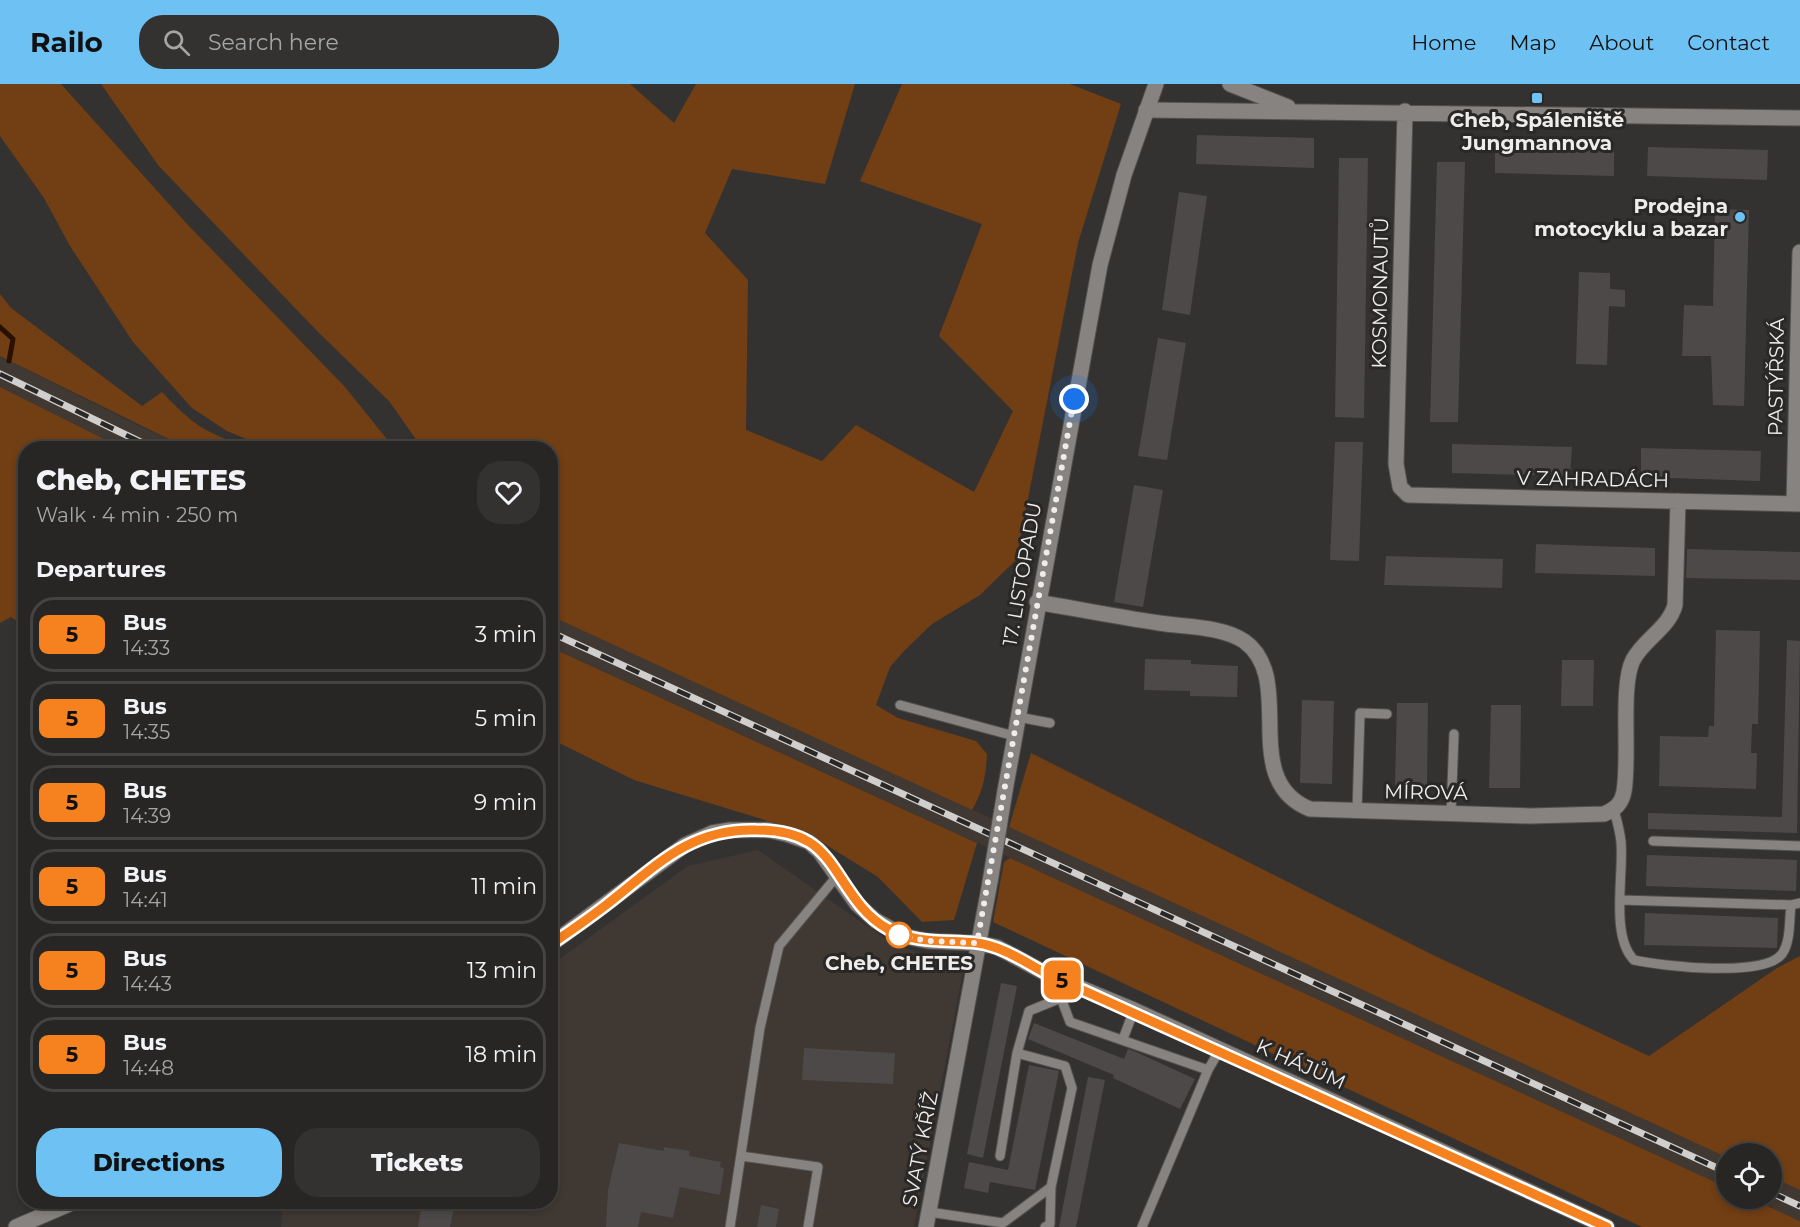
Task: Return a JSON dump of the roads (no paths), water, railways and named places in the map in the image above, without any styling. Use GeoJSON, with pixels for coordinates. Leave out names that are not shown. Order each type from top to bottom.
{"type":"FeatureCollection","features":[{"type":"Feature","properties":{"kind":"street","name":"17. LISTOPADU"},"geometry":{"type":"LineString","coordinates":[[954,1078],[1037,602],[1100,265],[1124,175],[1156,84]]}},
{"type":"Feature","properties":{"kind":"street"},"geometry":{"type":"LineString","coordinates":[[1230,84],[1296,111]]}},
{"type":"Feature","properties":{"kind":"street"},"geometry":{"type":"LineString","coordinates":[[1146,110],[1405,111],[1800,118]]}},
{"type":"Feature","properties":{"kind":"street","name":"KOSMONAUTŮ"},"geometry":{"type":"LineString","coordinates":[[1397,477],[1405,111]]}},
{"type":"Feature","properties":{"kind":"street","name":"PASTÝŘSKÁ"},"geometry":{"type":"LineString","coordinates":[[1797,504],[1800,252]]}},
{"type":"Feature","properties":{"kind":"street","name":"V ZAHRADÁCH"},"geometry":{"type":"LineString","coordinates":[[1397,477],[1400,487],[1408,495],[1418,497],[1797,504]]}},
{"type":"Feature","properties":{"kind":"street"},"geometry":{"type":"LineString","coordinates":[[1614,810],[1622,800],[1626,779],[1629,671],[1633,660],[1670,617],[1675,605],[1678,501]]}},
{"type":"Feature","properties":{"kind":"street","name":"MÍROVÁ"},"geometry":{"type":"LineString","coordinates":[[1037,602],[1202,629],[1243,641],[1260,660],[1266,681],[1273,764],[1279,784],[1298,804],[1310,809],[1357,812],[1590,816],[1614,810]]}},
{"type":"Feature","properties":{"kind":"street","name":"K HÁJŮM"},"geometry":{"type":"LineString","coordinates":[[558,939],[607,905],[664,858],[712,833],[748,829],[786,834],[808,842],[820,852],[857,904],[869,915],[903,936],[928,941],[977,943],[997,947],[1068,982],[1134,1010],[1607,1227]]}},
{"type":"Feature","properties":{"kind":"street","name":"SVATÝ KŘÍŽ"},"geometry":{"type":"LineString","coordinates":[[928,1220],[954,1078]]}},
{"type":"Feature","properties":{"kind":"street"},"geometry":{"type":"LineString","coordinates":[[16,1227],[58,1209]]}},
{"type":"Feature","properties":{"kind":"lane"},"geometry":{"type":"LineString","coordinates":[[900,705],[1014,736]]}},
{"type":"Feature","properties":{"kind":"lane"},"geometry":{"type":"LineString","coordinates":[[1357,812],[1360,713],[1387,714]]}},
{"type":"Feature","properties":{"kind":"lane"},"geometry":{"type":"LineString","coordinates":[[1018,717],[1050,723]]}},
{"type":"Feature","properties":{"kind":"lane"},"geometry":{"type":"LineString","coordinates":[[1451,813],[1454,734]]}},
{"type":"Feature","properties":{"kind":"lane"},"geometry":{"type":"LineString","coordinates":[[1614,810],[1622,843],[1620,900],[1624,945],[1634,960],[1692,967],[1764,964],[1780,957],[1787,945],[1795,904],[1620,900]]}},
{"type":"Feature","properties":{"kind":"lane"},"geometry":{"type":"LineString","coordinates":[[1653,841],[1800,846]]}},
{"type":"Feature","properties":{"kind":"lane"},"geometry":{"type":"LineString","coordinates":[[730,1227],[760,1028],[779,946],[837,876]]}},
{"type":"Feature","properties":{"kind":"lane"},"geometry":{"type":"LineString","coordinates":[[1068,982],[1061,998],[1070,1022],[1208,1070]]}},
{"type":"Feature","properties":{"kind":"lane"},"geometry":{"type":"LineString","coordinates":[[1000,1156],[1017,1053],[1029,1011],[1061,998]]}},
{"type":"Feature","properties":{"kind":"lane"},"geometry":{"type":"LineString","coordinates":[[1123,1039],[1134,1010]]}},
{"type":"Feature","properties":{"kind":"lane"},"geometry":{"type":"LineString","coordinates":[[1142,1227],[1208,1070],[1220,1051]]}},
{"type":"Feature","properties":{"kind":"lane"},"geometry":{"type":"LineString","coordinates":[[1017,1053],[1065,1065],[1072,1088],[1051,1187],[1050,1224],[1045,1227]]}},
{"type":"Feature","properties":{"kind":"lane"},"geometry":{"type":"LineString","coordinates":[[741,1156],[818,1167],[808,1227]]}},
{"type":"Feature","properties":{"kind":"lane"},"geometry":{"type":"LineString","coordinates":[[1003,1223],[1051,1187]]}},
{"type":"Feature","properties":{"kind":"lane"},"geometry":{"type":"LineString","coordinates":[[928,1220],[1003,1223],[1013,1227]]}},
{"type":"Feature","properties":{"kind":"waterway"},"geometry":{"type":"LineString","coordinates":[[0,327],[13,339],[9,361]]}},
{"type":"Feature","properties":{"kind":"railway"},"geometry":{"type":"LineString","coordinates":[[0,374],[139,441]]}},
{"type":"Feature","properties":{"kind":"railway"},"geometry":{"type":"LineString","coordinates":[[558,636],[1716,1167]]}},
{"type":"Feature","properties":{"kind":"railway"},"geometry":{"type":"LineString","coordinates":[[1782,1198],[1800,1206]]}},
{"type":"Feature","properties":{"kind":"place","name":"Cheb, Spáleniště Jungmannova"},"geometry":{"type":"Point","coordinates":[1537,98]}},
{"type":"Feature","properties":{"kind":"place","name":"Prodejna motocyklu a bazar"},"geometry":{"type":"Point","coordinates":[1740,217]}},
{"type":"Feature","properties":{"kind":"place","name":"Cheb, CHETES"},"geometry":{"type":"Point","coordinates":[899,935]}}]}
